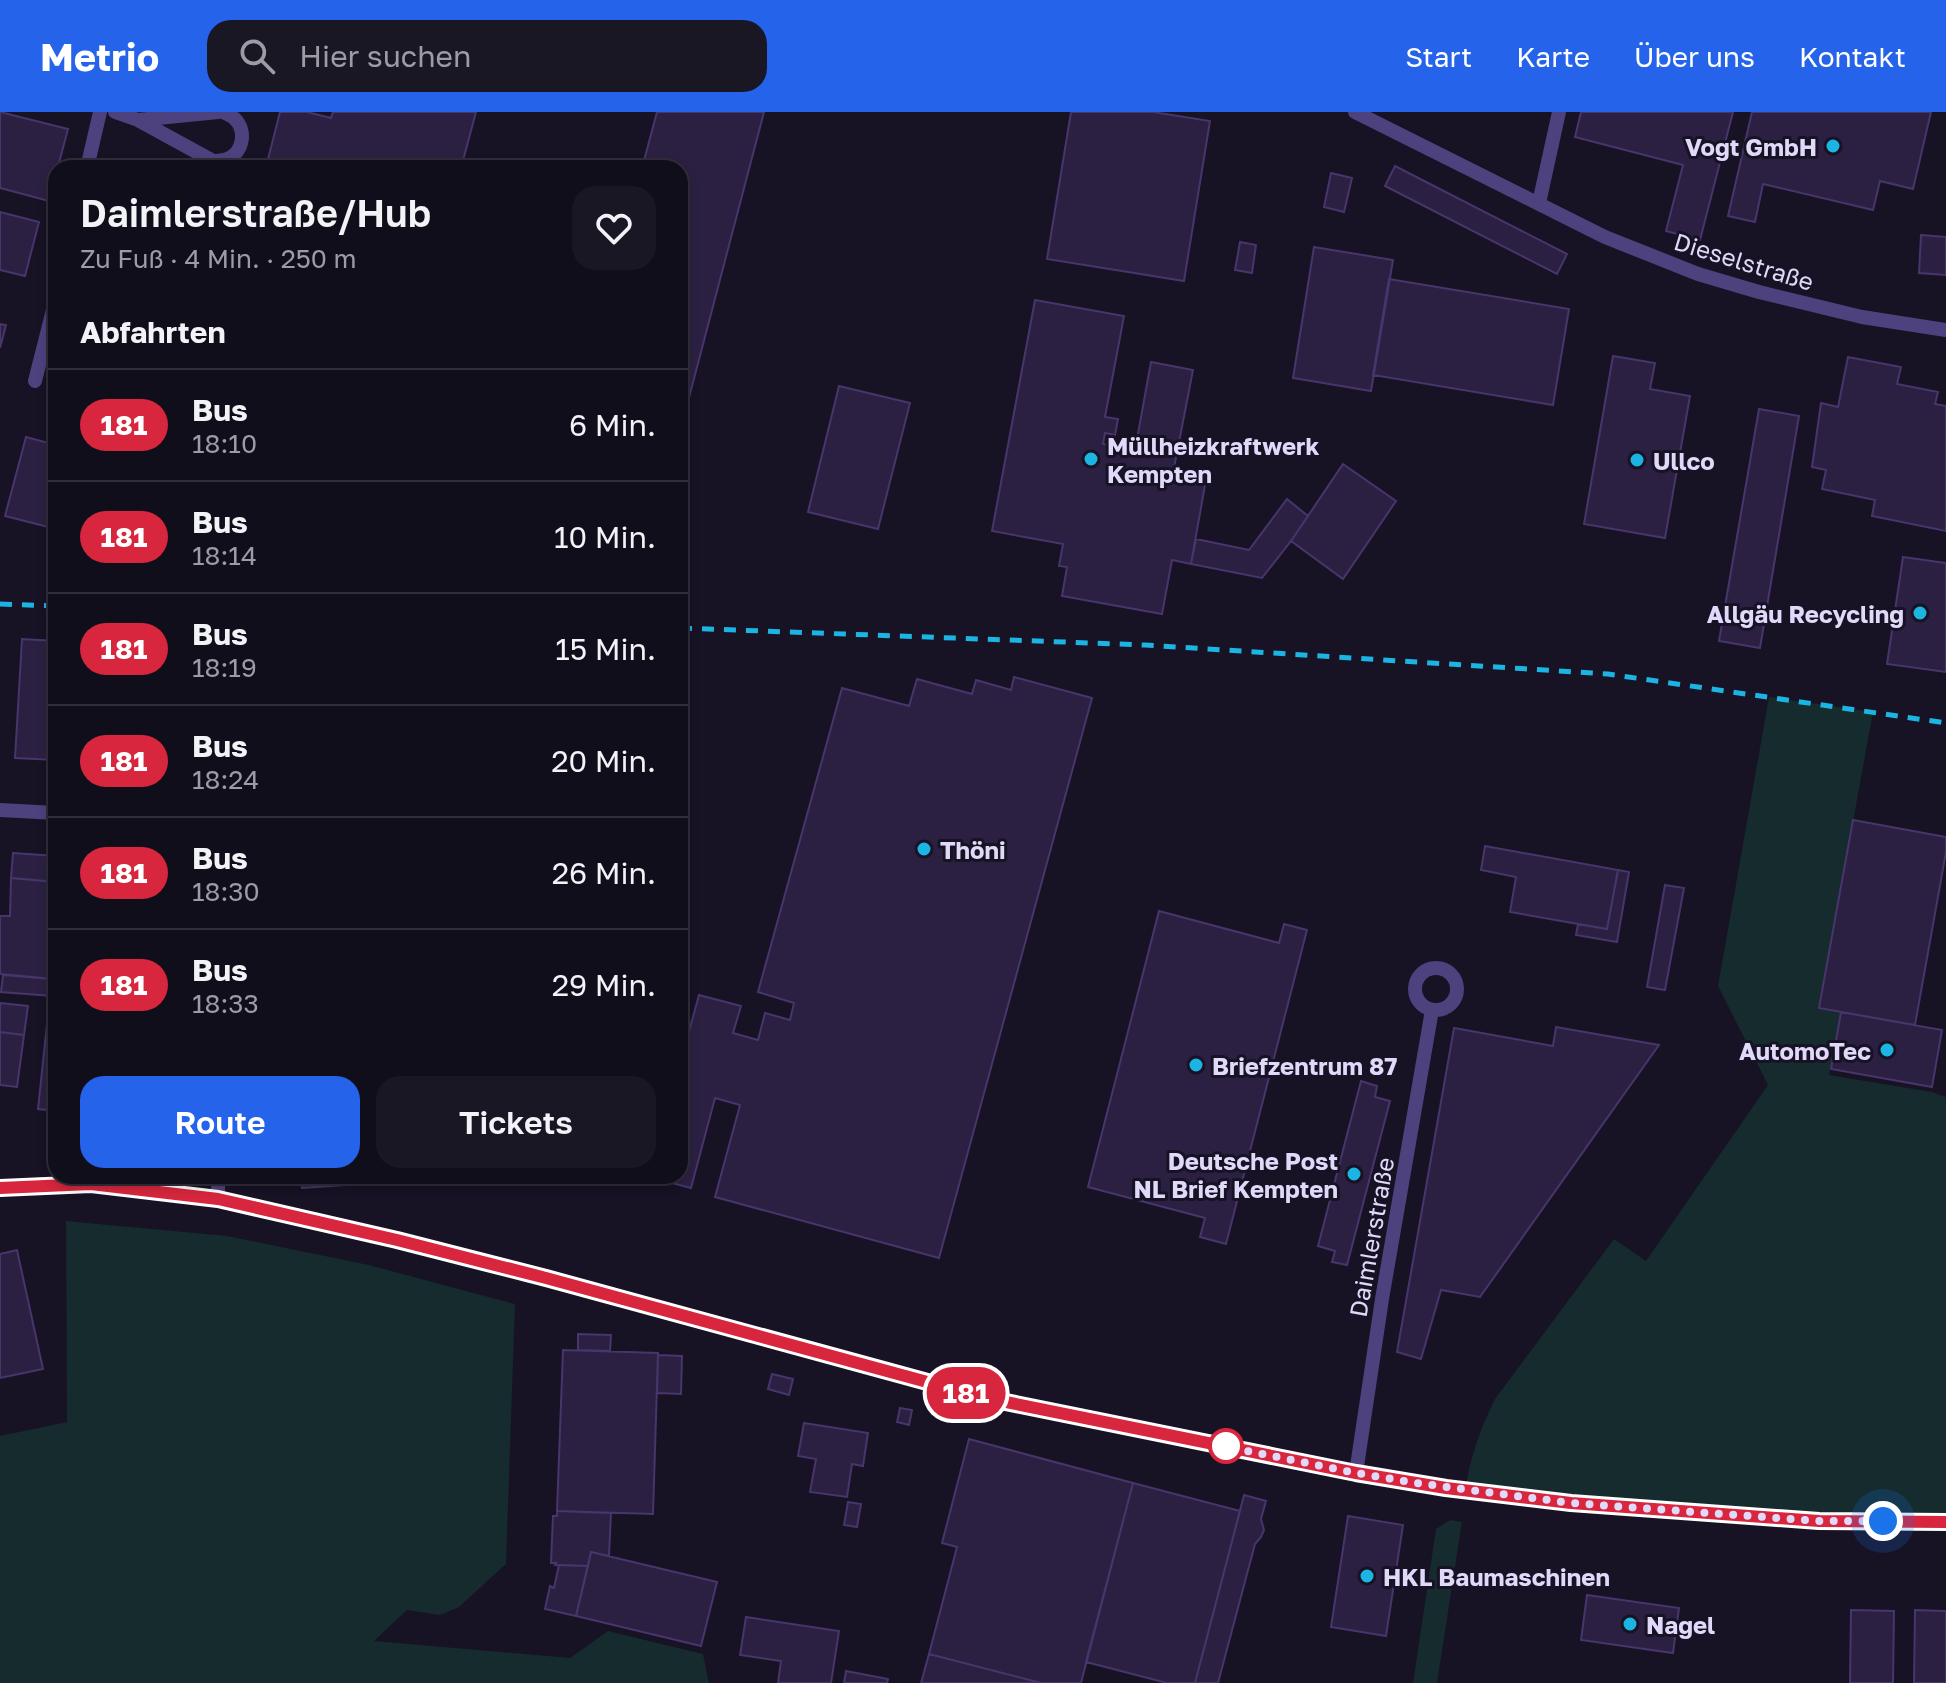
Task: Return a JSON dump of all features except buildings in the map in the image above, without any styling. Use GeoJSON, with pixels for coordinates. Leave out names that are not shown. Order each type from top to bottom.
{"type":"FeatureCollection","features":[{"type":"Feature","properties":{"kind":"street"},"geometry":{"type":"LineString","coordinates":[[89,160],[100,112]]}},
{"type":"Feature","properties":{"kind":"street"},"geometry":{"type":"LineString","coordinates":[[115,112],[138,120],[206,160]]}},
{"type":"Feature","properties":{"kind":"street"},"geometry":{"type":"LineString","coordinates":[[138,120],[220,112],[234,117],[241,128],[242,141],[237,153],[226,160]]}},
{"type":"Feature","properties":{"kind":"street","name":"Dieselstraße"},"geometry":{"type":"LineString","coordinates":[[1355,112],[1605,237],[1698,274],[1862,317],[1946,330]]}},
{"type":"Feature","properties":{"kind":"street"},"geometry":{"type":"LineString","coordinates":[[1539,203],[1559,112]]}},
{"type":"Feature","properties":{"kind":"street"},"geometry":{"type":"LineString","coordinates":[[35,381],[48,330]]}},
{"type":"Feature","properties":{"kind":"street"},"geometry":{"type":"LineString","coordinates":[[0,810],[48,813]]}},
{"type":"Feature","properties":{"kind":"street","name":"Daimlerstraße"},"geometry":{"type":"LineString","coordinates":[[1356,1473],[1382,1299],[1432,1010]]}},
{"type":"Feature","properties":{"kind":"street"},"geometry":{"type":"LineString","coordinates":[[0,1188],[91,1184],[218,1199],[546,1278],[986,1398],[1356,1473],[1571,1503],[1819,1521],[1946,1522]]}},
{"type":"Feature","properties":{"kind":"street"},"geometry":{"type":"LineString","coordinates":[[218,1184],[218,1199]]}},
{"type":"Feature","properties":{"kind":"green space"},"geometry":{"type":"Polygon","coordinates":[[[1769,697],[1873,712],[1819,1008],[1841,1012],[1829,1075],[1946,1097],[1946,1522],[1819,1521],[1465,1490],[1476,1444],[1495,1399],[1614,1239],[1646,1261],[1768,1085],[1718,986],[1769,697]]]}},
{"type":"Feature","properties":{"kind":"green space"},"geometry":{"type":"Polygon","coordinates":[[[66,1221],[227,1236],[369,1265],[515,1304],[506,1564],[459,1607],[440,1615],[407,1610],[374,1641],[570,1658],[608,1631],[703,1654],[709,1683],[0,1683],[0,1436],[67,1422],[66,1221]]]}},
{"type":"Feature","properties":{"kind":"green space"},"geometry":{"type":"Polygon","coordinates":[[[1450,1520],[1462,1522],[1437,1683],[1413,1683],[1436,1529],[1450,1520]]]}},
{"type":"Feature","properties":{"kind":"railway"},"geometry":{"type":"LineString","coordinates":[[0,604],[48,606]]}},
{"type":"Feature","properties":{"kind":"railway"},"geometry":{"type":"LineString","coordinates":[[688,628],[1145,645],[1608,674],[1946,723]]}},
{"type":"Feature","properties":{"kind":"bus line","name":"181"},"geometry":{"type":"LineString","coordinates":[[0,1188],[91,1184],[218,1199],[546,1278],[986,1398],[1356,1473],[1446,1488],[1571,1503],[1819,1521],[1946,1522]]}},
{"type":"Feature","properties":{"kind":"place","name":"Vogt GmbH"},"geometry":{"type":"Point","coordinates":[1833,146]}},
{"type":"Feature","properties":{"kind":"place","name":"Müllheizkraftwerk Kempten"},"geometry":{"type":"Point","coordinates":[1091,459]}},
{"type":"Feature","properties":{"kind":"place","name":"Ullco"},"geometry":{"type":"Point","coordinates":[1637,460]}},
{"type":"Feature","properties":{"kind":"place","name":"Allgäu Recycling"},"geometry":{"type":"Point","coordinates":[1920,613]}},
{"type":"Feature","properties":{"kind":"place","name":"Thöni"},"geometry":{"type":"Point","coordinates":[924,849]}},
{"type":"Feature","properties":{"kind":"place","name":"AutomoTec"},"geometry":{"type":"Point","coordinates":[1887,1050]}},
{"type":"Feature","properties":{"kind":"place","name":"Briefzentrum 87"},"geometry":{"type":"Point","coordinates":[1196,1065]}},
{"type":"Feature","properties":{"kind":"place","name":"Deutsche Post NL Brief Kempten"},"geometry":{"type":"Point","coordinates":[1354,1174]}},
{"type":"Feature","properties":{"kind":"place","name":"HKL Baumaschinen"},"geometry":{"type":"Point","coordinates":[1367,1576]}},
{"type":"Feature","properties":{"kind":"place","name":"Nagel"},"geometry":{"type":"Point","coordinates":[1630,1624]}},
{"type":"Feature","properties":{"kind":"route"},"geometry":{"type":"LineString","coordinates":[[1226,1446],[1223,1446],[1416,1483],[1571,1503],[1819,1521],[1883,1521]]}}]}
